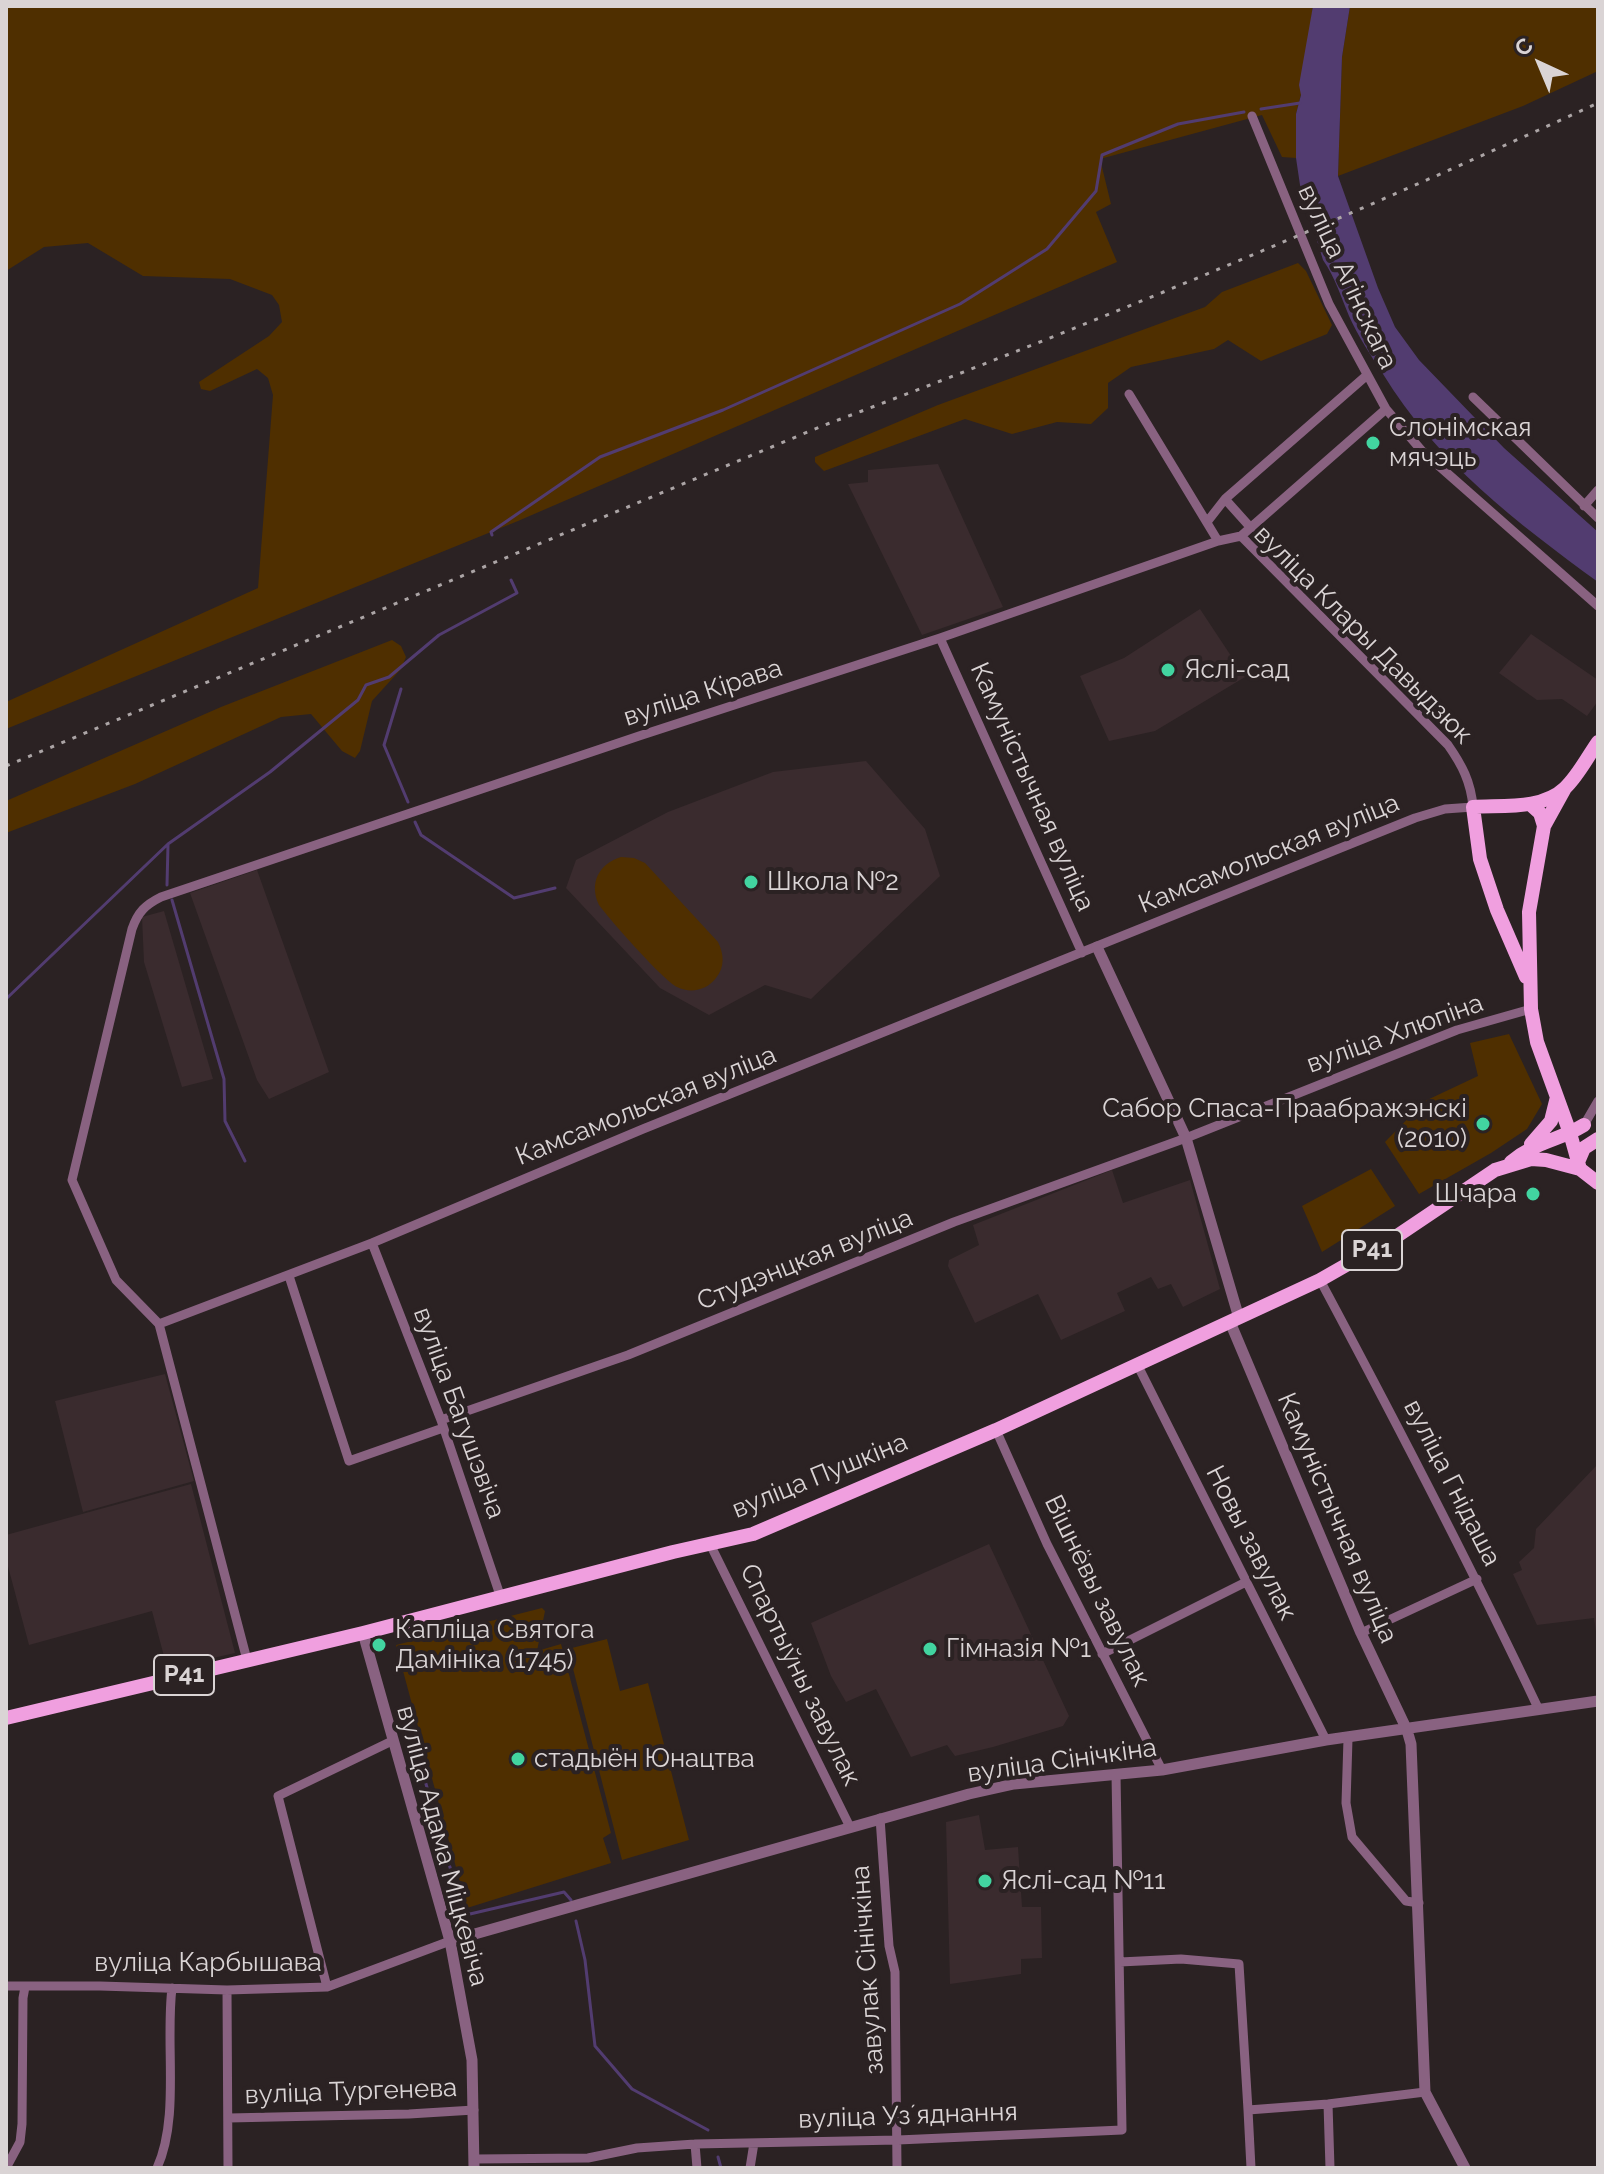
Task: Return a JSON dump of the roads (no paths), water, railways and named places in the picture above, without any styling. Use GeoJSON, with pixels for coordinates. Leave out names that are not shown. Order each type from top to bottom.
{"type":"FeatureCollection","features":[{"type":"Feature","properties":{"kind":"main road"},"geometry":{"type":"LineString","coordinates":[[1596,750],[1565,788],[1544,826],[1529,912],[1529,985],[1537,1042],[1579,1165],[1598,1183]]}},
{"type":"Feature","properties":{"kind":"main road"},"geometry":{"type":"LineString","coordinates":[[1529,985],[1497,910],[1480,859],[1473,807],[1530,804],[1565,788]]}},
{"type":"Feature","properties":{"kind":"main road"},"geometry":{"type":"LineString","coordinates":[[1530,804],[1540,813],[1544,826]]}},
{"type":"Feature","properties":{"kind":"main road"},"geometry":{"type":"LineString","coordinates":[[1497,910],[1513,916],[1529,912]]}},
{"type":"Feature","properties":{"kind":"main road"},"geometry":{"type":"LineString","coordinates":[[1529,1153],[1551,1121],[1557,1097]]}},
{"type":"Feature","properties":{"kind":"main road"},"geometry":{"type":"LineString","coordinates":[[1563,1113],[1591,1128]]}},
{"type":"Feature","properties":{"kind":"main road"},"geometry":{"type":"LineString","coordinates":[[1570,1133],[1591,1128]]}},
{"type":"Feature","properties":{"kind":"main road","name":"Р41"},"geometry":{"type":"LineString","coordinates":[[1529,1153],[1551,1151],[1570,1133]]}},
{"type":"Feature","properties":{"kind":"main road"},"geometry":{"type":"LineString","coordinates":[[1579,1165],[1584,1148],[1598,1139]]}},
{"type":"Feature","properties":{"kind":"main road","name":"вуліца Пушкіна"},"geometry":{"type":"LineString","coordinates":[[6,1718],[363,1633],[779,1525],[1138,1366],[1320,1280],[1397,1236],[1477,1181],[1529,1153],[1579,1165]]}},
{"type":"Feature","properties":{"kind":"street","name":"вуліца Агінскага"},"geometry":{"type":"LineString","coordinates":[[1252,116],[1329,304],[1386,409],[1422,451],[1598,606]]}},
{"type":"Feature","properties":{"kind":"street"},"geometry":{"type":"LineString","coordinates":[[1207,522],[1225,499],[1366,376]]}},
{"type":"Feature","properties":{"kind":"street","name":"вуліца Клары Давыдзюк"},"geometry":{"type":"LineString","coordinates":[[1129,394],[1218,541],[1241,536],[1448,745],[1472,789],[1473,807]]}},
{"type":"Feature","properties":{"kind":"street"},"geometry":{"type":"LineString","coordinates":[[1473,397],[1598,518]]}},
{"type":"Feature","properties":{"kind":"street"},"geometry":{"type":"LineString","coordinates":[[1241,536],[1386,409]]}},
{"type":"Feature","properties":{"kind":"street"},"geometry":{"type":"LineString","coordinates":[[1584,506],[1598,490]]}},
{"type":"Feature","properties":{"kind":"street"},"geometry":{"type":"LineString","coordinates":[[1225,499],[1251,528]]}},
{"type":"Feature","properties":{"kind":"street","name":"вуліца Кірава"},"geometry":{"type":"LineString","coordinates":[[159,1324],[116,1280],[72,1180],[137,914],[147,904],[639,736],[940,638],[1218,541]]}},
{"type":"Feature","properties":{"kind":"street","name":"Камуністычная вуліца"},"geometry":{"type":"LineString","coordinates":[[940,638],[1082,953]]}},
{"type":"Feature","properties":{"kind":"street","name":"Камсамольская вуліца"},"geometry":{"type":"LineString","coordinates":[[159,1324],[372,1243],[643,1129],[1415,818],[1445,809],[1473,807]]}},
{"type":"Feature","properties":{"kind":"street","name":"Камуністычная вуліца"},"geometry":{"type":"LineString","coordinates":[[1097,947],[1186,1138],[1234,1320],[1361,1633],[1407,1730],[1411,1744],[1419,1903],[1425,2092]]}},
{"type":"Feature","properties":{"kind":"street","name":"вуліца Хлюпіна"},"geometry":{"type":"LineString","coordinates":[[1186,1138],[1457,1030],[1531,1009]]}},
{"type":"Feature","properties":{"kind":"street"},"geometry":{"type":"LineString","coordinates":[[1591,1128],[1598,1101]]}},
{"type":"Feature","properties":{"kind":"street","name":"Студэнцкая вуліца"},"geometry":{"type":"LineString","coordinates":[[289,1276],[349,1461],[628,1355],[954,1222],[1186,1138]]}},
{"type":"Feature","properties":{"kind":"street","name":"вуліца Багушэвіча"},"geometry":{"type":"LineString","coordinates":[[372,1243],[442,1424],[501,1598]]}},
{"type":"Feature","properties":{"kind":"street","name":"вуліца Гнідаша"},"geometry":{"type":"LineString","coordinates":[[1320,1280],[1477,1579],[1539,1710]]}},
{"type":"Feature","properties":{"kind":"street"},"geometry":{"type":"LineString","coordinates":[[159,1324],[247,1660]]}},
{"type":"Feature","properties":{"kind":"street","name":"Новы завулак"},"geometry":{"type":"LineString","coordinates":[[1138,1366],[1326,1740]]}},
{"type":"Feature","properties":{"kind":"street","name":"Вішнёвы завулак"},"geometry":{"type":"LineString","coordinates":[[996,1430],[1047,1544],[1162,1770]]}},
{"type":"Feature","properties":{"kind":"street","name":"Спартыўны завулак"},"geometry":{"type":"LineString","coordinates":[[710,1544],[850,1827]]}},
{"type":"Feature","properties":{"kind":"street"},"geometry":{"type":"LineString","coordinates":[[1361,1633],[1477,1579]]}},
{"type":"Feature","properties":{"kind":"street"},"geometry":{"type":"LineString","coordinates":[[1102,1654],[1246,1582]]}},
{"type":"Feature","properties":{"kind":"street","name":"вуліца Адама Міцкевіча"},"geometry":{"type":"LineString","coordinates":[[363,1633],[450,1941],[472,2060],[474,2163]]}},
{"type":"Feature","properties":{"kind":"street","name":"вуліца Сінічкіна"},"geometry":{"type":"LineString","coordinates":[[450,1941],[880,1818],[1014,1784],[1162,1770],[1326,1740],[1598,1701]]}},
{"type":"Feature","properties":{"kind":"street"},"geometry":{"type":"LineString","coordinates":[[1348,1739],[1346,1803],[1352,1837],[1406,1901],[1419,1903]]}},
{"type":"Feature","properties":{"kind":"street"},"geometry":{"type":"LineString","coordinates":[[327,1987],[278,1796],[392,1741]]}},
{"type":"Feature","properties":{"kind":"street"},"geometry":{"type":"LineString","coordinates":[[1116,1774],[1120,1962],[1181,1959],[1239,1964],[1251,2168]]}},
{"type":"Feature","properties":{"kind":"street","name":"завулак Сінічкіна"},"geometry":{"type":"LineString","coordinates":[[880,1818],[889,1946],[895,1972],[897,2168]]}},
{"type":"Feature","properties":{"kind":"street","name":"вуліца Карбышава"},"geometry":{"type":"LineString","coordinates":[[6,1986],[227,1990],[327,1987],[450,1941]]}},
{"type":"Feature","properties":{"kind":"street","name":"вуліца Узʼяднання"},"geometry":{"type":"LineString","coordinates":[[474,2163],[589,2163],[637,2148],[695,2144],[898,2140],[1122,2130],[1120,1962]]}},
{"type":"Feature","properties":{"kind":"street"},"geometry":{"type":"LineString","coordinates":[[6,2168],[20,2142],[22,2124],[25,1987]]}},
{"type":"Feature","properties":{"kind":"street"},"geometry":{"type":"LineString","coordinates":[[157,2168],[166,2140],[172,1988]]}},
{"type":"Feature","properties":{"kind":"street"},"geometry":{"type":"LineString","coordinates":[[227,1990],[228,2168]]}},
{"type":"Feature","properties":{"kind":"street"},"geometry":{"type":"LineString","coordinates":[[1248,2110],[1425,2092],[1465,2168]]}},
{"type":"Feature","properties":{"kind":"street"},"geometry":{"type":"LineString","coordinates":[[1328,2104],[1330,2168]]}},
{"type":"Feature","properties":{"kind":"street","name":"вуліца Тургенева"},"geometry":{"type":"LineString","coordinates":[[229,2118],[474,2110]]}},
{"type":"Feature","properties":{"kind":"street"},"geometry":{"type":"LineString","coordinates":[[750,2168],[754,2143]]}},
{"type":"Feature","properties":{"kind":"street"},"geometry":{"type":"LineString","coordinates":[[695,2144],[697,2168]]}},
{"type":"Feature","properties":{"kind":"waterway"},"geometry":{"type":"LineString","coordinates":[[1261,109],[1300,103]]}},
{"type":"Feature","properties":{"kind":"waterway"},"geometry":{"type":"LineString","coordinates":[[492,535],[491,532],[600,457],[723,410],[960,304],[1047,249],[1096,191],[1102,155],[1178,124],[1244,112]]}},
{"type":"Feature","properties":{"kind":"waterway"},"geometry":{"type":"LineString","coordinates":[[6,999],[168,844],[270,772],[358,700],[366,685],[389,677],[439,635],[517,593],[511,580]]}},
{"type":"Feature","properties":{"kind":"waterway"},"geometry":{"type":"LineString","coordinates":[[401,689],[384,745],[408,802]]}},
{"type":"Feature","properties":{"kind":"waterway"},"geometry":{"type":"LineString","coordinates":[[415,822],[421,835],[514,898],[555,888]]}},
{"type":"Feature","properties":{"kind":"waterway"},"geometry":{"type":"LineString","coordinates":[[167,885],[168,845]]}},
{"type":"Feature","properties":{"kind":"waterway"},"geometry":{"type":"LineString","coordinates":[[172,900],[224,1079],[225,1121],[245,1161]]}},
{"type":"Feature","properties":{"kind":"waterway"},"geometry":{"type":"LineString","coordinates":[[424,1777],[462,1909],[470,1914],[564,1892],[571,1900]]}},
{"type":"Feature","properties":{"kind":"waterway"},"geometry":{"type":"LineString","coordinates":[[576,1921],[585,1960],[595,2046],[632,2089],[708,2130]]}},
{"type":"Feature","properties":{"kind":"waterway"},"geometry":{"type":"LineString","coordinates":[[718,2157],[721,2168]]}},
{"type":"Feature","properties":{"kind":"railway"},"geometry":{"type":"LineString","coordinates":[[6,766],[822,426],[1213,272],[1598,103]]}},
{"type":"Feature","properties":{"kind":"place","name":"Слонімская мячэць"},"geometry":{"type":"Point","coordinates":[1373,443]}},
{"type":"Feature","properties":{"kind":"place","name":"Яслі-сад"},"geometry":{"type":"Point","coordinates":[1168,670]}},
{"type":"Feature","properties":{"kind":"place","name":"Школа №2"},"geometry":{"type":"Point","coordinates":[751,882]}},
{"type":"Feature","properties":{"kind":"place","name":"Сабор Спаса-Праабражэнскі (2010)"},"geometry":{"type":"Point","coordinates":[1483,1124]}},
{"type":"Feature","properties":{"kind":"place","name":"Шчара"},"geometry":{"type":"Point","coordinates":[1533,1194]}},
{"type":"Feature","properties":{"kind":"place","name":"Капліца Святога Дамініка (1745)"},"geometry":{"type":"Point","coordinates":[379,1645]}},
{"type":"Feature","properties":{"kind":"place","name":"Гімназія №1"},"geometry":{"type":"Point","coordinates":[930,1649]}},
{"type":"Feature","properties":{"kind":"place","name":"стадыён Юнацтва"},"geometry":{"type":"Point","coordinates":[518,1759]}},
{"type":"Feature","properties":{"kind":"place","name":"Яслі-сад №11"},"geometry":{"type":"Point","coordinates":[985,1881]}}]}
